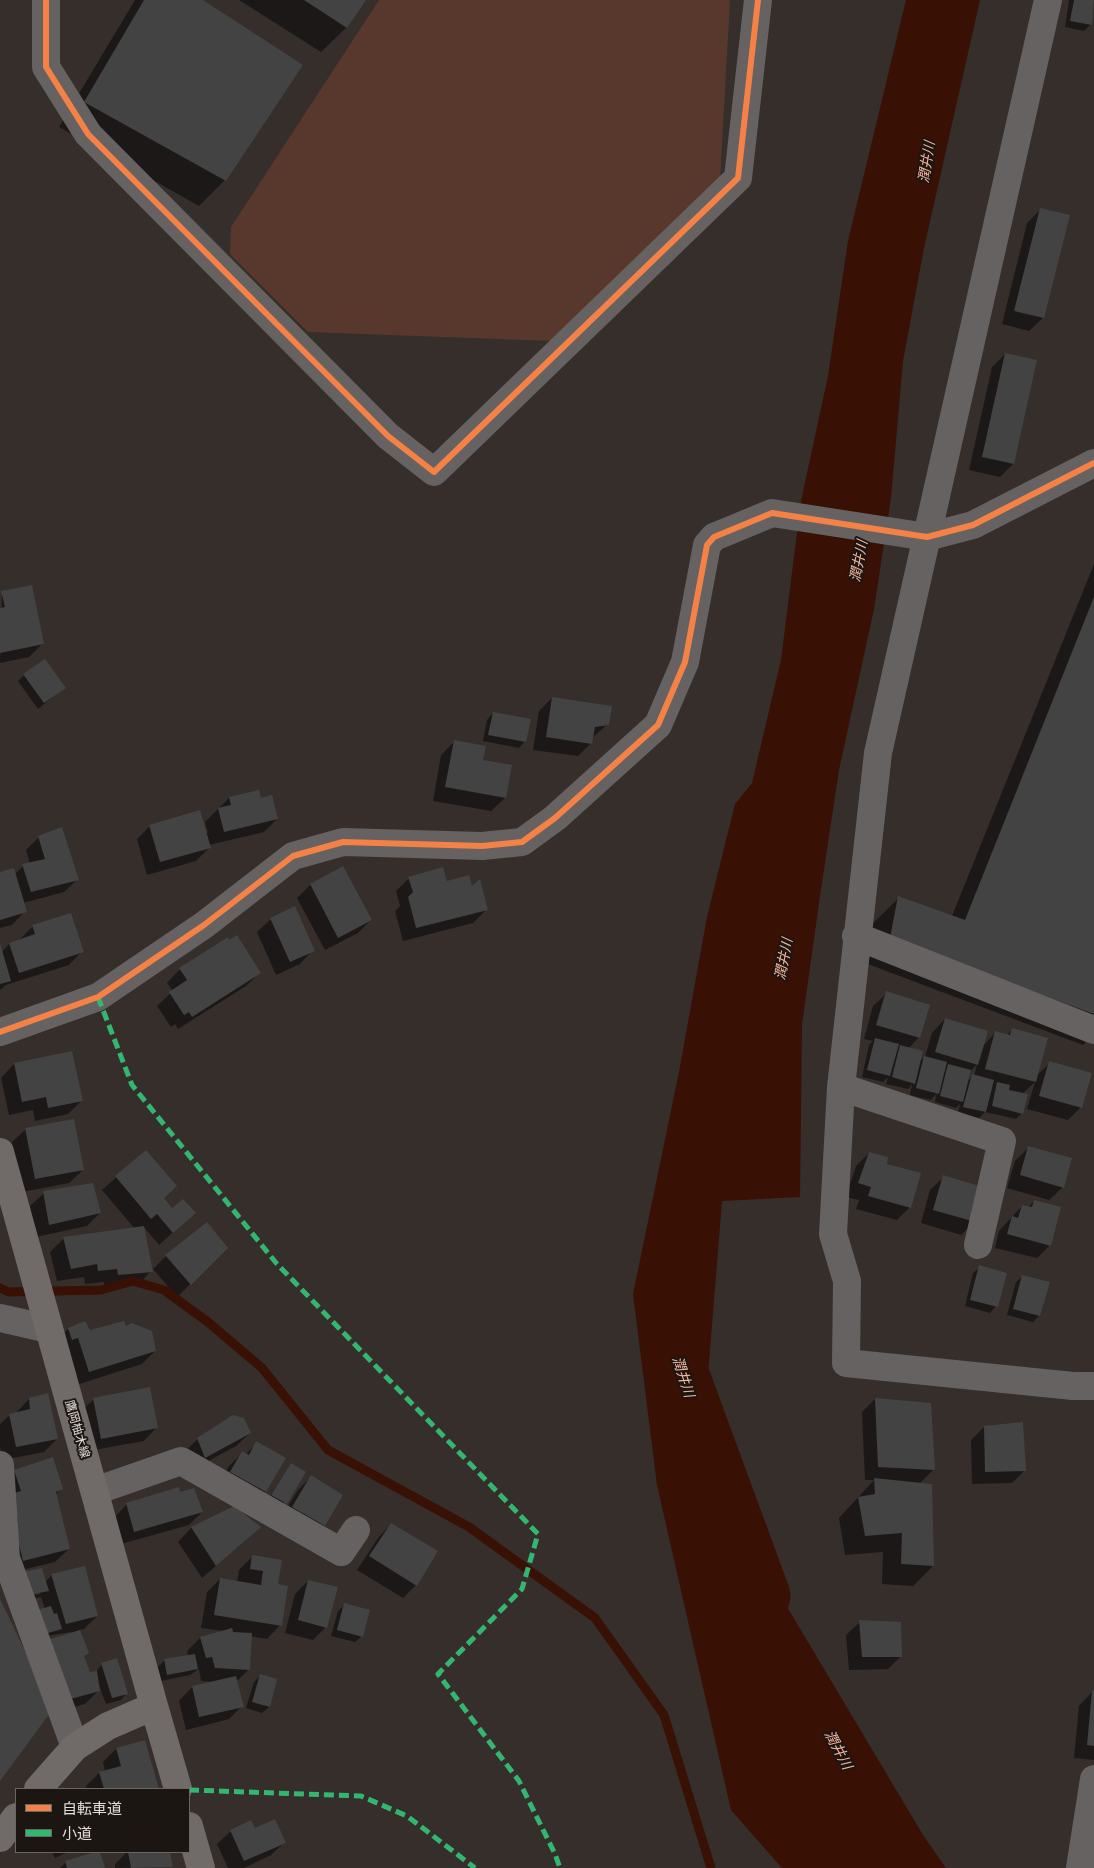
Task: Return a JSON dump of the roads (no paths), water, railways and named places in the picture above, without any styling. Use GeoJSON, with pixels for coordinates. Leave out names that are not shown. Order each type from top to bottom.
{"type":"FeatureCollection","features":[{"type":"Feature","properties":{"kind":"main road","name":"鷹岡柚木線"},"geometry":{"type":"LineString","coordinates":[[0,1152],[178,1788]]}},
{"type":"Feature","properties":{"kind":"main road"},"geometry":{"type":"LineString","coordinates":[[39,1788],[75,1747],[108,1726],[154,1706]]}},
{"type":"Feature","properties":{"kind":"main road"},"geometry":{"type":"LineString","coordinates":[[0,1838],[15,1818]]}},
{"type":"Feature","properties":{"kind":"main road"},"geometry":{"type":"LineString","coordinates":[[190,1830],[201,1868]]}},
{"type":"Feature","properties":{"kind":"street"},"geometry":{"type":"LineString","coordinates":[[46,0],[46,67],[88,134],[388,436],[434,472],[738,178],[758,0]]}},
{"type":"Feature","properties":{"kind":"street"},"geometry":{"type":"LineString","coordinates":[[1048,0],[878,753],[856,936],[841,1087],[833,1234],[847,1281],[846,1364],[1073,1386],[1094,1386]]}},
{"type":"Feature","properties":{"kind":"street"},"geometry":{"type":"LineString","coordinates":[[0,1032],[98,997],[204,924],[292,856],[343,842],[482,846],[522,842],[555,818],[658,725],[685,662],[708,545],[714,537],[772,512],[928,537],[973,525],[1094,463]]}},
{"type":"Feature","properties":{"kind":"street"},"geometry":{"type":"LineString","coordinates":[[856,936],[1094,1030]]}},
{"type":"Feature","properties":{"kind":"street"},"geometry":{"type":"LineString","coordinates":[[841,1087],[1002,1141],[978,1245]]}},
{"type":"Feature","properties":{"kind":"street"},"geometry":{"type":"LineString","coordinates":[[0,1318],[48,1325]]}},
{"type":"Feature","properties":{"kind":"street"},"geometry":{"type":"LineString","coordinates":[[95,1491],[181,1461],[341,1552],[356,1530]]}},
{"type":"Feature","properties":{"kind":"street"},"geometry":{"type":"LineString","coordinates":[[0,1465],[6,1558],[75,1747]]}},
{"type":"Feature","properties":{"kind":"street"},"geometry":{"type":"LineString","coordinates":[[1080,1868],[1094,1780]]}},
{"type":"Feature","properties":{"kind":"water"},"geometry":{"type":"Polygon","coordinates":[[[906,0],[980,0],[924,248],[903,361],[891,498],[874,609],[839,770],[821,889],[802,1024],[800,1197],[722,1201],[700,1474],[743,1533],[923,1835],[946,1868],[782,1868],[731,1810],[657,1485],[633,1294],[679,1072],[707,917],[735,804],[752,783],[781,660],[801,501],[828,376],[848,241],[906,0]]]}},
{"type":"Feature","properties":{"kind":"waterway"},"geometry":{"type":"LineString","coordinates":[[0,1288],[9,1292],[101,1290],[133,1281],[164,1290],[208,1322],[262,1368],[328,1450],[469,1527],[595,1618],[664,1715],[711,1868]]}},
{"type":"Feature","properties":{"kind":"waterway","name":"潤井川"},"geometry":{"type":"LineString","coordinates":[[677,1362],[763,1596]]}}]}
